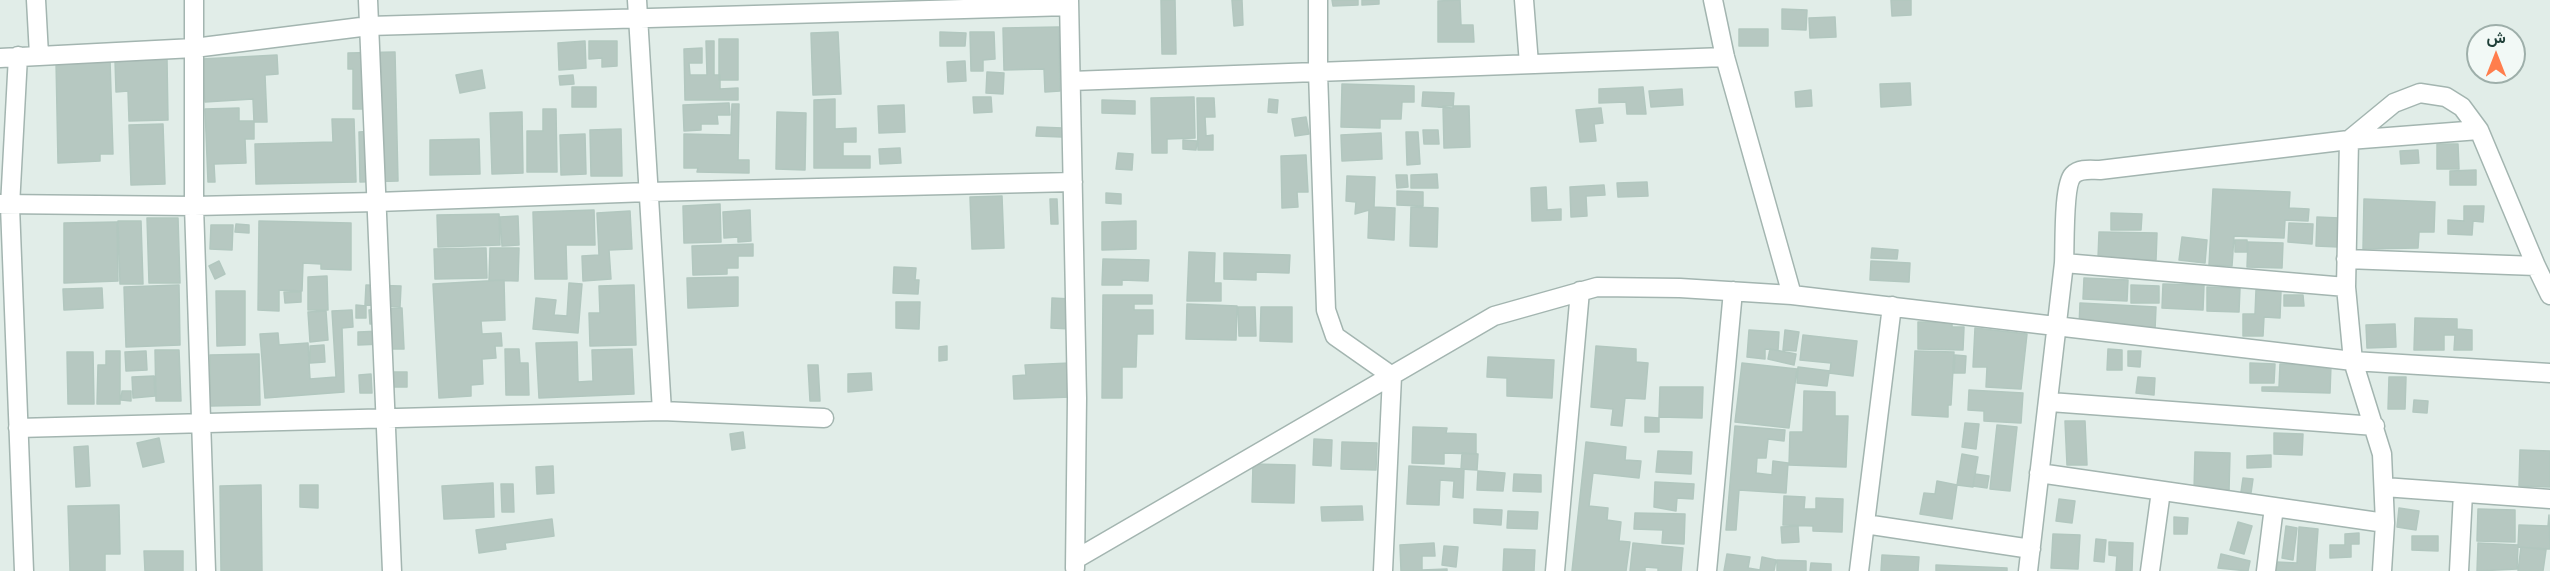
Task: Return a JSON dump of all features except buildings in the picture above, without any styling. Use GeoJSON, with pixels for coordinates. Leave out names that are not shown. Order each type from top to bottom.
{"type":"FeatureCollection","features":[{"type":"Feature","properties":{"kind":"street"},"geometry":{"type":"LineString","coordinates":[[36,0],[39,55]]}},
{"type":"Feature","properties":{"kind":"street"},"geometry":{"type":"LineString","coordinates":[[194,0],[194,206],[206,571]]}},
{"type":"Feature","properties":{"kind":"street"},"geometry":{"type":"LineString","coordinates":[[368,0],[392,571]]}},
{"type":"Feature","properties":{"kind":"street"},"geometry":{"type":"LineString","coordinates":[[1318,0],[1318,72],[1326,310],[1335,336],[1392,376]]}},
{"type":"Feature","properties":{"kind":"street"},"geometry":{"type":"LineString","coordinates":[[1524,0],[1529,64]]}},
{"type":"Feature","properties":{"kind":"street"},"geometry":{"type":"LineString","coordinates":[[1713,0],[1725,57],[1792,295]]}},
{"type":"Feature","properties":{"kind":"street"},"geometry":{"type":"LineString","coordinates":[[6,57],[194,48],[369,26],[637,8],[1069,3],[1077,398],[1075,565]]}},
{"type":"Feature","properties":{"kind":"street"},"geometry":{"type":"LineString","coordinates":[[637,8],[662,411]]}},
{"type":"Feature","properties":{"kind":"street"},"geometry":{"type":"LineString","coordinates":[[0,48],[6,57],[5,205],[24,571]]}},
{"type":"Feature","properties":{"kind":"street"},"geometry":{"type":"LineString","coordinates":[[1071,81],[1725,57]]}},
{"type":"Feature","properties":{"kind":"street"},"geometry":{"type":"LineString","coordinates":[[2382,571],[2385,523],[2382,454],[2353,361],[2346,287],[2349,140],[2394,103],[2420,93],[2446,97],[2462,107],[2479,130],[2550,295]]}},
{"type":"Feature","properties":{"kind":"street"},"geometry":{"type":"LineString","coordinates":[[2028,571],[2059,325],[2065,217],[2072,175],[2082,170],[2100,170],[2349,140],[2479,130]]}},
{"type":"Feature","properties":{"kind":"street"},"geometry":{"type":"LineString","coordinates":[[5,205],[194,206],[1072,182]]}},
{"type":"Feature","properties":{"kind":"street"},"geometry":{"type":"LineString","coordinates":[[2346,259],[2536,266]]}},
{"type":"Feature","properties":{"kind":"street"},"geometry":{"type":"LineString","coordinates":[[2064,263],[2346,287]]}},
{"type":"Feature","properties":{"kind":"street"},"geometry":{"type":"LineString","coordinates":[[1075,565],[1494,316],[1597,287],[1792,295],[2353,361],[2550,373]]}},
{"type":"Feature","properties":{"kind":"street"},"geometry":{"type":"LineString","coordinates":[[1555,571],[1580,291]]}},
{"type":"Feature","properties":{"kind":"street"},"geometry":{"type":"LineString","coordinates":[[1707,571],[1733,291]]}},
{"type":"Feature","properties":{"kind":"street"},"geometry":{"type":"LineString","coordinates":[[1858,571],[1892,306]]}},
{"type":"Feature","properties":{"kind":"street"},"geometry":{"type":"LineString","coordinates":[[1383,571],[1392,376]]}},
{"type":"Feature","properties":{"kind":"street"},"geometry":{"type":"LineString","coordinates":[[2050,402],[2375,426]]}},
{"type":"Feature","properties":{"kind":"street"},"geometry":{"type":"LineString","coordinates":[[18,428],[662,411],[824,418]]}},
{"type":"Feature","properties":{"kind":"street"},"geometry":{"type":"LineString","coordinates":[[2039,473],[2385,523]]}},
{"type":"Feature","properties":{"kind":"street"},"geometry":{"type":"LineString","coordinates":[[2384,487],[2550,499]]}},
{"type":"Feature","properties":{"kind":"street"},"geometry":{"type":"LineString","coordinates":[[2150,571],[2161,490]]}},
{"type":"Feature","properties":{"kind":"street"},"geometry":{"type":"LineString","coordinates":[[2459,571],[2463,493]]}},
{"type":"Feature","properties":{"kind":"street"},"geometry":{"type":"LineString","coordinates":[[2266,571],[2274,507]]}},
{"type":"Feature","properties":{"kind":"street"},"geometry":{"type":"LineString","coordinates":[[1865,524],[2031,549]]}}]}
